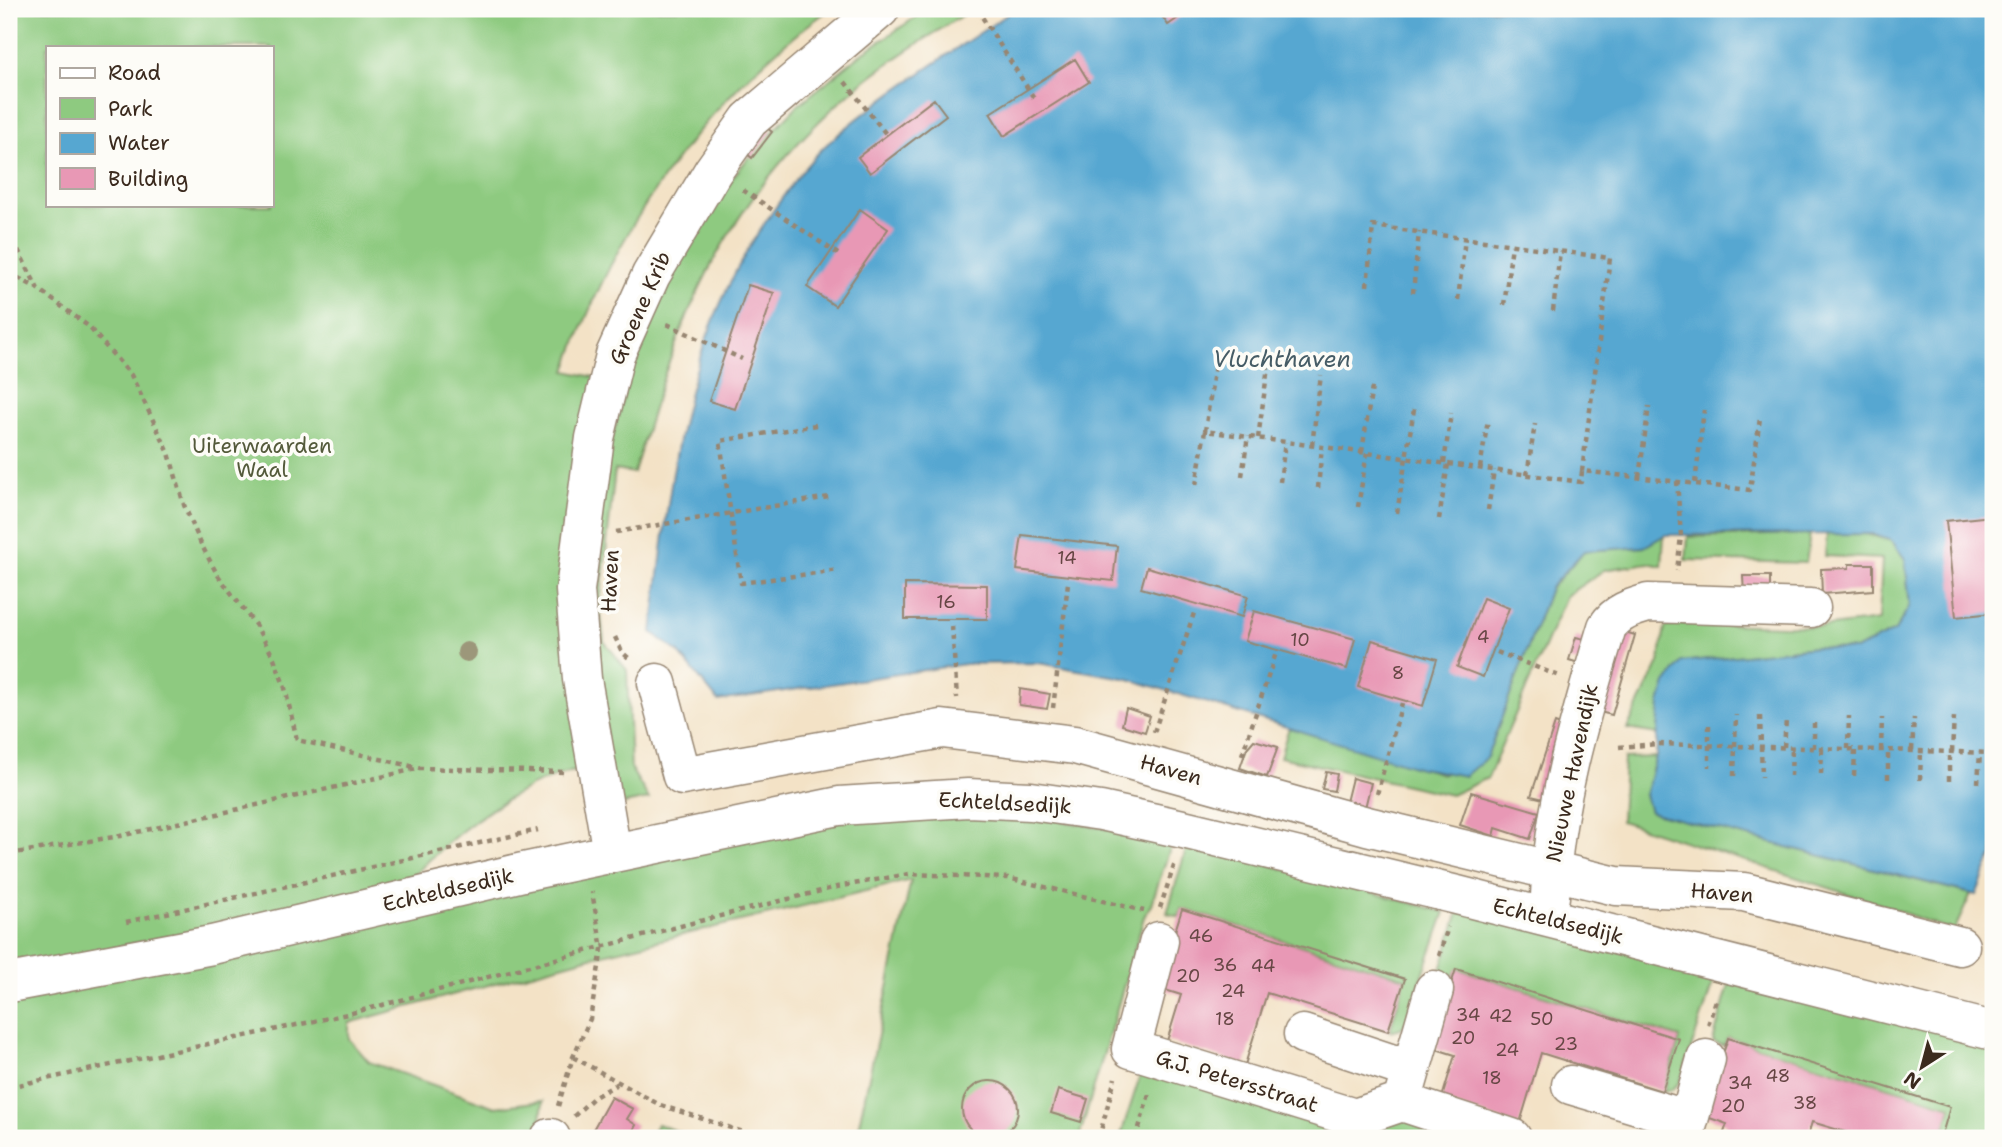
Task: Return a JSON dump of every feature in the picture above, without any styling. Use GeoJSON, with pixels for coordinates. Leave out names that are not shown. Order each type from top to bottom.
{"type":"FeatureCollection","features":[{"type":"Feature","properties":{"kind":"street","name":"Groene Krib"},"geometry":{"type":"LineString","coordinates":[[597,771],[582,679],[575,590],[595,438],[615,355],[651,275],[713,171],[749,120],[880,9]]}},
{"type":"Feature","properties":{"kind":"street","name":"Nieuwe Havendijk"},"geometry":{"type":"LineString","coordinates":[[1546,920],[1550,870],[1575,737],[1607,627],[1614,618],[1648,603],[1811,608]]}},
{"type":"Feature","properties":{"kind":"street","name":"Haven"},"geometry":{"type":"LineString","coordinates":[[657,683],[682,776],[942,729],[1075,744],[1367,826],[1616,886],[1744,892],[1960,946]]}},
{"type":"Feature","properties":{"kind":"street"},"geometry":{"type":"LineString","coordinates":[[597,771],[612,853]]}},
{"type":"Feature","properties":{"kind":"street","name":"Echteldsedijk"},"geometry":{"type":"LineString","coordinates":[[9,982],[212,945],[612,853],[839,806],[968,797],[1031,801],[1101,811],[1183,829],[1457,895],[1546,920],[1993,1031]]}},
{"type":"Feature","properties":{"kind":"street"},"geometry":{"type":"LineString","coordinates":[[1131,1048],[1153,927]]}},
{"type":"Feature","properties":{"kind":"street"},"geometry":{"type":"LineString","coordinates":[[1406,1086],[1436,974]]}},
{"type":"Feature","properties":{"kind":"street"},"geometry":{"type":"LineString","coordinates":[[1303,1034],[1512,1138]]}},
{"type":"Feature","properties":{"kind":"street"},"geometry":{"type":"LineString","coordinates":[[1571,1085],[1686,1129],[1707,1044]]}},
{"type":"Feature","properties":{"kind":"street","name":"G.J. Petersstraat"},"geometry":{"type":"LineString","coordinates":[[1131,1048],[1355,1118],[1406,1086]]}},
{"type":"Feature","properties":{"kind":"path"},"geometry":{"type":"LineString","coordinates":[[978,9],[1034,98]]}},
{"type":"Feature","properties":{"kind":"path"},"geometry":{"type":"LineString","coordinates":[[824,55],[886,134]]}},
{"type":"Feature","properties":{"kind":"path"},"geometry":{"type":"LineString","coordinates":[[713,171],[838,254]]}},
{"type":"Feature","properties":{"kind":"path"},"geometry":{"type":"LineString","coordinates":[[1205,431],[1581,482],[1610,258],[1373,226],[1367,286]]}},
{"type":"Feature","properties":{"kind":"path"},"geometry":{"type":"LineString","coordinates":[[9,232],[38,289]]}},
{"type":"Feature","properties":{"kind":"path"},"geometry":{"type":"LineString","coordinates":[[1413,293],[1419,232]]}},
{"type":"Feature","properties":{"kind":"path"},"geometry":{"type":"LineString","coordinates":[[1458,300],[1465,239]]}},
{"type":"Feature","properties":{"kind":"path"},"geometry":{"type":"LineString","coordinates":[[1504,305],[1512,245]]}},
{"type":"Feature","properties":{"kind":"path"},"geometry":{"type":"LineString","coordinates":[[1553,311],[1560,251]]}},
{"type":"Feature","properties":{"kind":"path"},"geometry":{"type":"LineString","coordinates":[[9,273],[38,289],[88,326],[131,375],[169,453],[184,505],[201,544],[217,574],[256,626],[285,688],[297,740],[420,768],[597,771]]}},
{"type":"Feature","properties":{"kind":"path"},"geometry":{"type":"LineString","coordinates":[[636,310],[742,359]]}},
{"type":"Feature","properties":{"kind":"path"},"geometry":{"type":"LineString","coordinates":[[1196,485],[1216,358]]}},
{"type":"Feature","properties":{"kind":"path"},"geometry":{"type":"LineString","coordinates":[[1258,438],[1268,367]]}},
{"type":"Feature","properties":{"kind":"path"},"geometry":{"type":"LineString","coordinates":[[1312,445],[1321,375]]}},
{"type":"Feature","properties":{"kind":"path"},"geometry":{"type":"LineString","coordinates":[[1358,508],[1372,387]]}},
{"type":"Feature","properties":{"kind":"path"},"geometry":{"type":"LineString","coordinates":[[1639,477],[1649,405]]}},
{"type":"Feature","properties":{"kind":"path"},"geometry":{"type":"LineString","coordinates":[[1397,513],[1414,409]]}},
{"type":"Feature","properties":{"kind":"path"},"geometry":{"type":"LineString","coordinates":[[1695,483],[1704,411]]}},
{"type":"Feature","properties":{"kind":"path"},"geometry":{"type":"LineString","coordinates":[[1439,519],[1451,413]]}},
{"type":"Feature","properties":{"kind":"path"},"geometry":{"type":"LineString","coordinates":[[1583,471],[1750,490],[1760,418]]}},
{"type":"Feature","properties":{"kind":"path"},"geometry":{"type":"LineString","coordinates":[[1479,468],[1488,419]]}},
{"type":"Feature","properties":{"kind":"path"},"geometry":{"type":"LineString","coordinates":[[1527,475],[1535,424]]}},
{"type":"Feature","properties":{"kind":"path"},"geometry":{"type":"LineString","coordinates":[[816,425],[720,442],[741,583],[839,570]]}},
{"type":"Feature","properties":{"kind":"path"},"geometry":{"type":"LineString","coordinates":[[1242,476],[1248,436]]}},
{"type":"Feature","properties":{"kind":"path"},"geometry":{"type":"LineString","coordinates":[[1280,482],[1286,441]]}},
{"type":"Feature","properties":{"kind":"path"},"geometry":{"type":"LineString","coordinates":[[1318,488],[1322,447]]}},
{"type":"Feature","properties":{"kind":"path"},"geometry":{"type":"LineString","coordinates":[[1488,510],[1494,470]]}},
{"type":"Feature","properties":{"kind":"path"},"geometry":{"type":"LineString","coordinates":[[1677,481],[1681,536]]}},
{"type":"Feature","properties":{"kind":"path"},"geometry":{"type":"LineString","coordinates":[[613,532],[829,497]]}},
{"type":"Feature","properties":{"kind":"path","name":"Haven"},"geometry":{"type":"LineString","coordinates":[[612,545],[615,520]]}},
{"type":"Feature","properties":{"kind":"path"},"geometry":{"type":"LineString","coordinates":[[1054,685],[1068,583]]}},
{"type":"Feature","properties":{"kind":"path"},"geometry":{"type":"LineString","coordinates":[[1161,712],[1194,613]]}},
{"type":"Feature","properties":{"kind":"path"},"geometry":{"type":"LineString","coordinates":[[952,626],[956,690]]}},
{"type":"Feature","properties":{"kind":"path","name":"Haven"},"geometry":{"type":"LineString","coordinates":[[613,633],[622,652],[657,683]]}},
{"type":"Feature","properties":{"kind":"path"},"geometry":{"type":"LineString","coordinates":[[1497,652],[1589,688]]}},
{"type":"Feature","properties":{"kind":"path"},"geometry":{"type":"LineString","coordinates":[[1249,736],[1276,653]]}},
{"type":"Feature","properties":{"kind":"path"},"geometry":{"type":"LineString","coordinates":[[1387,762],[1402,703]]}},
{"type":"Feature","properties":{"kind":"path"},"geometry":{"type":"LineString","coordinates":[[1734,776],[1736,715]]}},
{"type":"Feature","properties":{"kind":"path"},"geometry":{"type":"LineString","coordinates":[[1760,716],[1762,777]]}},
{"type":"Feature","properties":{"kind":"path"},"geometry":{"type":"LineString","coordinates":[[1848,749],[1849,716]]}},
{"type":"Feature","properties":{"kind":"path"},"geometry":{"type":"LineString","coordinates":[[1949,781],[1954,717]]}},
{"type":"Feature","properties":{"kind":"path"},"geometry":{"type":"LineString","coordinates":[[1814,718],[1814,748]]}},
{"type":"Feature","properties":{"kind":"path"},"geometry":{"type":"LineString","coordinates":[[1881,750],[1882,718]]}},
{"type":"Feature","properties":{"kind":"path"},"geometry":{"type":"LineString","coordinates":[[1912,750],[1914,718]]}},
{"type":"Feature","properties":{"kind":"path"},"geometry":{"type":"LineString","coordinates":[[1784,747],[1786,720]]}},
{"type":"Feature","properties":{"kind":"path"},"geometry":{"type":"LineString","coordinates":[[1619,747],[1657,744],[1991,753],[1989,722]]}},
{"type":"Feature","properties":{"kind":"path"},"geometry":{"type":"LineString","coordinates":[[1709,725],[1709,767]]}},
{"type":"Feature","properties":{"kind":"path"},"geometry":{"type":"LineString","coordinates":[[1791,776],[1792,748]]}},
{"type":"Feature","properties":{"kind":"path"},"geometry":{"type":"LineString","coordinates":[[1821,774],[1822,749]]}},
{"type":"Feature","properties":{"kind":"path"},"geometry":{"type":"LineString","coordinates":[[1854,776],[1855,749]]}},
{"type":"Feature","properties":{"kind":"path"},"geometry":{"type":"LineString","coordinates":[[1888,750],[1888,779]]}},
{"type":"Feature","properties":{"kind":"path"},"geometry":{"type":"LineString","coordinates":[[1920,780],[1921,751]]}},
{"type":"Feature","properties":{"kind":"path"},"geometry":{"type":"LineString","coordinates":[[1978,783],[1980,752]]}},
{"type":"Feature","properties":{"kind":"path"},"geometry":{"type":"LineString","coordinates":[[9,854],[120,836],[420,768]]}},
{"type":"Feature","properties":{"kind":"path"},"geometry":{"type":"LineString","coordinates":[[122,923],[550,828]]}},
{"type":"Feature","properties":{"kind":"path"},"geometry":{"type":"LineString","coordinates":[[1163,900],[1175,861]]}},
{"type":"Feature","properties":{"kind":"path"},"geometry":{"type":"LineString","coordinates":[[9,1087],[352,1013],[837,887],[909,874],[1008,878],[1153,927]]}},
{"type":"Feature","properties":{"kind":"path"},"geometry":{"type":"LineString","coordinates":[[550,1138],[573,1057],[590,1019],[602,949],[591,889]]}},
{"type":"Feature","properties":{"kind":"path"},"geometry":{"type":"LineString","coordinates":[[1436,974],[1448,925]]}},
{"type":"Feature","properties":{"kind":"path"},"geometry":{"type":"LineString","coordinates":[[1707,1044],[1718,994]]}},
{"type":"Feature","properties":{"kind":"path","name":"G.J. Petersstraat"},"geometry":{"type":"LineString","coordinates":[[1100,1138],[1112,1084],[1131,1048]]}},
{"type":"Feature","properties":{"kind":"path"},"geometry":{"type":"LineString","coordinates":[[573,1057],[660,1105],[762,1138]]}},
{"type":"Feature","properties":{"kind":"path"},"geometry":{"type":"LineString","coordinates":[[550,1138],[593,1098],[618,1083]]}},
{"type":"Feature","properties":{"kind":"path"},"geometry":{"type":"LineString","coordinates":[[1136,1138],[1149,1094]]}},
{"type":"Feature","properties":{"kind":"green space","name":"Uiterwaarden Waal"},"geometry":{"type":"Polygon","coordinates":[[[9,9],[830,9],[785,44],[743,82],[704,124],[670,169],[638,216],[610,266],[566,371],[599,378],[580,769],[531,786],[491,810],[446,844],[405,885],[9,971],[9,9]]]}},
{"type":"Feature","properties":{"kind":"green space"},"geometry":{"type":"Polygon","coordinates":[[[928,9],[972,9],[864,81],[806,134],[769,177],[738,220],[711,265],[689,312],[669,362],[634,473],[615,470],[600,606],[604,641],[627,670],[631,769],[649,799],[614,806],[587,641],[608,453],[638,342],[658,290],[708,209],[752,153],[797,106],[861,54],[928,9]]]}},
{"type":"Feature","properties":{"kind":"green space"},"geometry":{"type":"Polygon","coordinates":[[[1858,532],[1892,541],[1905,559],[1910,606],[1895,631],[1855,650],[1816,647],[1682,662],[1664,696],[1658,734],[1627,729],[1659,663],[1665,627],[1683,623],[1822,627],[1879,620],[1882,559],[1825,556],[1827,533],[1858,532]]]}},
{"type":"Feature","properties":{"kind":"green space"},"geometry":{"type":"Polygon","coordinates":[[[1810,534],[1806,563],[1686,560],[1688,537],[1810,534]]]}},
{"type":"Feature","properties":{"kind":"green space"},"geometry":{"type":"Polygon","coordinates":[[[1664,535],[1662,566],[1648,563],[1604,570],[1566,596],[1488,778],[1451,795],[1280,757],[1289,727],[1442,774],[1487,757],[1550,589],[1584,551],[1644,547],[1664,535]]]}},
{"type":"Feature","properties":{"kind":"green space"},"geometry":{"type":"Polygon","coordinates":[[[1656,757],[1645,795],[1650,812],[1971,894],[1954,931],[1621,821],[1624,758],[1656,757]]]}},
{"type":"Feature","properties":{"kind":"green space"},"geometry":{"type":"Polygon","coordinates":[[[1008,812],[1173,840],[1151,905],[1144,917],[1079,1138],[856,1138],[911,880],[591,957],[349,1023],[349,1039],[369,1062],[495,1107],[543,1101],[540,1129],[514,1138],[9,1138],[9,998],[848,818],[1008,812]]]}},
{"type":"Feature","properties":{"kind":"green space"},"geometry":{"type":"Polygon","coordinates":[[[1188,843],[1445,912],[1406,1023],[1401,1028],[1390,1031],[1405,978],[1182,909],[1179,917],[1167,913],[1188,843]]]}},
{"type":"Feature","properties":{"kind":"green space"},"geometry":{"type":"Polygon","coordinates":[[[1459,911],[1716,974],[1680,1082],[1672,1090],[1664,1091],[1680,1038],[1457,969],[1453,976],[1440,973],[1459,911]]]}},
{"type":"Feature","properties":{"kind":"green space"},"geometry":{"type":"Polygon","coordinates":[[[1731,977],[1987,1043],[1993,1053],[1993,1138],[1942,1138],[1951,1106],[1728,1038],[1724,1046],[1713,1042],[1731,977]]]}},
{"type":"Feature","properties":{"kind":"green space"},"geometry":{"type":"Polygon","coordinates":[[[1142,1070],[1399,1116],[1473,1138],[1120,1138],[1142,1070]]]}},
{"type":"Feature","properties":{"kind":"green space"},"geometry":{"type":"Polygon","coordinates":[[[657,1124],[695,1138],[650,1138],[657,1124]]]}},
{"type":"Feature","properties":{"kind":"water","name":"Vluchthaven"},"geometry":{"type":"Polygon","coordinates":[[[1015,9],[1993,9],[1993,854],[1976,895],[1650,812],[1645,795],[1656,757],[1660,703],[1666,684],[1682,662],[1816,647],[1855,650],[1895,631],[1910,605],[1905,559],[1892,541],[1872,534],[1665,535],[1644,547],[1584,551],[1550,588],[1487,757],[1465,776],[1420,768],[1129,679],[1038,663],[965,664],[718,701],[679,653],[652,632],[674,466],[699,361],[718,310],[742,260],[773,211],[818,153],[894,91],[1015,9]]]}},
{"type":"Feature","properties":{"kind":"building"},"geometry":{"type":"Polygon","coordinates":[[[1157,9],[1191,9],[1168,25],[1157,9]]]}},
{"type":"Feature","properties":{"kind":"building"},"geometry":{"type":"Polygon","coordinates":[[[1075,59],[1089,82],[1004,136],[990,113],[1075,59]]]}},
{"type":"Feature","properties":{"kind":"building"},"geometry":{"type":"Polygon","coordinates":[[[934,99],[946,115],[870,173],[858,157],[934,99]]]}},
{"type":"Feature","properties":{"kind":"building"},"geometry":{"type":"Polygon","coordinates":[[[761,123],[772,132],[752,158],[741,149],[761,123]]]}},
{"type":"Feature","properties":{"kind":"building"},"geometry":{"type":"Polygon","coordinates":[[[860,209],[888,229],[835,306],[807,287],[860,209]]]}},
{"type":"Feature","properties":{"kind":"building"},"geometry":{"type":"Polygon","coordinates":[[[748,285],[774,293],[735,409],[709,401],[748,285]]]}},
{"type":"Feature","properties":{"kind":"building"},"geometry":{"type":"Polygon","coordinates":[[[1991,516],[1993,613],[1956,617],[1946,521],[1991,516]]]}},
{"type":"Feature","properties":{"kind":"building"},"geometry":{"type":"Polygon","coordinates":[[[1022,535],[1117,546],[1113,581],[1017,570],[1022,535]]]}},
{"type":"Feature","properties":{"kind":"building"},"geometry":{"type":"Polygon","coordinates":[[[1849,564],[1873,564],[1873,590],[1822,594],[1821,569],[1849,568],[1849,564]]]}},
{"type":"Feature","properties":{"kind":"building"},"geometry":{"type":"Polygon","coordinates":[[[1147,567],[1248,596],[1242,617],[1141,588],[1147,567]]]}},
{"type":"Feature","properties":{"kind":"building"},"geometry":{"type":"Polygon","coordinates":[[[1743,576],[1770,576],[1770,594],[1744,594],[1743,576]]]}},
{"type":"Feature","properties":{"kind":"building"},"geometry":{"type":"Polygon","coordinates":[[[905,584],[987,585],[987,619],[905,619],[905,584]]]}},
{"type":"Feature","properties":{"kind":"building"},"geometry":{"type":"Polygon","coordinates":[[[1483,598],[1509,608],[1483,677],[1457,667],[1483,598]]]}},
{"type":"Feature","properties":{"kind":"building"},"geometry":{"type":"Polygon","coordinates":[[[1254,611],[1355,639],[1347,669],[1245,641],[1254,611]]]}},
{"type":"Feature","properties":{"kind":"building"},"geometry":{"type":"Polygon","coordinates":[[[1614,629],[1635,635],[1612,715],[1591,710],[1614,629]]]}},
{"type":"Feature","properties":{"kind":"building"},"geometry":{"type":"Polygon","coordinates":[[[1576,637],[1592,641],[1585,665],[1569,660],[1576,637]]]}},
{"type":"Feature","properties":{"kind":"building"},"geometry":{"type":"Polygon","coordinates":[[[1372,640],[1437,659],[1423,706],[1358,687],[1372,640]]]}},
{"type":"Feature","properties":{"kind":"building"},"geometry":{"type":"Polygon","coordinates":[[[1020,689],[1050,694],[1047,709],[1019,705],[1020,689]]]}},
{"type":"Feature","properties":{"kind":"building"},"geometry":{"type":"Polygon","coordinates":[[[1126,708],[1150,716],[1145,732],[1122,725],[1126,708]]]}},
{"type":"Feature","properties":{"kind":"building"},"geometry":{"type":"Polygon","coordinates":[[[1555,723],[1566,727],[1559,730],[1551,754],[1558,756],[1544,799],[1531,796],[1555,723]]]}},
{"type":"Feature","properties":{"kind":"building"},"geometry":{"type":"Polygon","coordinates":[[[1254,740],[1278,747],[1267,777],[1240,768],[1247,748],[1254,740]]]}},
{"type":"Feature","properties":{"kind":"building"},"geometry":{"type":"Polygon","coordinates":[[[1326,772],[1337,774],[1334,791],[1322,789],[1326,772]]]}},
{"type":"Feature","properties":{"kind":"building"},"geometry":{"type":"Polygon","coordinates":[[[1352,778],[1371,783],[1364,812],[1345,806],[1352,778]]]}},
{"type":"Feature","properties":{"kind":"building"},"geometry":{"type":"Polygon","coordinates":[[[1471,792],[1539,812],[1530,839],[1496,828],[1494,836],[1460,825],[1471,792]]]}},
{"type":"Feature","properties":{"kind":"building"},"geometry":{"type":"Polygon","coordinates":[[[1182,909],[1405,979],[1388,1031],[1267,993],[1245,1065],[1167,1041],[1181,995],[1162,989],[1166,960],[1182,909]]]}},
{"type":"Feature","properties":{"kind":"building"},"geometry":{"type":"Polygon","coordinates":[[[1456,969],[1679,1039],[1662,1091],[1541,1053],[1519,1126],[1441,1101],[1455,1055],[1436,1049],[1440,1020],[1456,969]]]}},
{"type":"Feature","properties":{"kind":"building"},"geometry":{"type":"Polygon","coordinates":[[[1728,1038],[1950,1107],[1941,1138],[1865,1138],[1812,1122],[1807,1138],[1722,1138],[1727,1124],[1707,1117],[1712,1089],[1728,1038]]]}},
{"type":"Feature","properties":{"kind":"building"},"geometry":{"type":"Polygon","coordinates":[[[984,1081],[996,1081],[1006,1085],[1014,1093],[1018,1109],[1014,1125],[1006,1133],[996,1137],[984,1137],[974,1133],[966,1125],[962,1115],[962,1103],[966,1093],[974,1085],[984,1081]]]}},
{"type":"Feature","properties":{"kind":"building"},"geometry":{"type":"Polygon","coordinates":[[[1058,1090],[1088,1099],[1081,1122],[1051,1113],[1058,1090]]]}},
{"type":"Feature","properties":{"kind":"building"},"geometry":{"type":"Polygon","coordinates":[[[611,1097],[633,1109],[627,1119],[636,1125],[629,1138],[619,1135],[617,1138],[590,1135],[611,1097]]]}}]}
